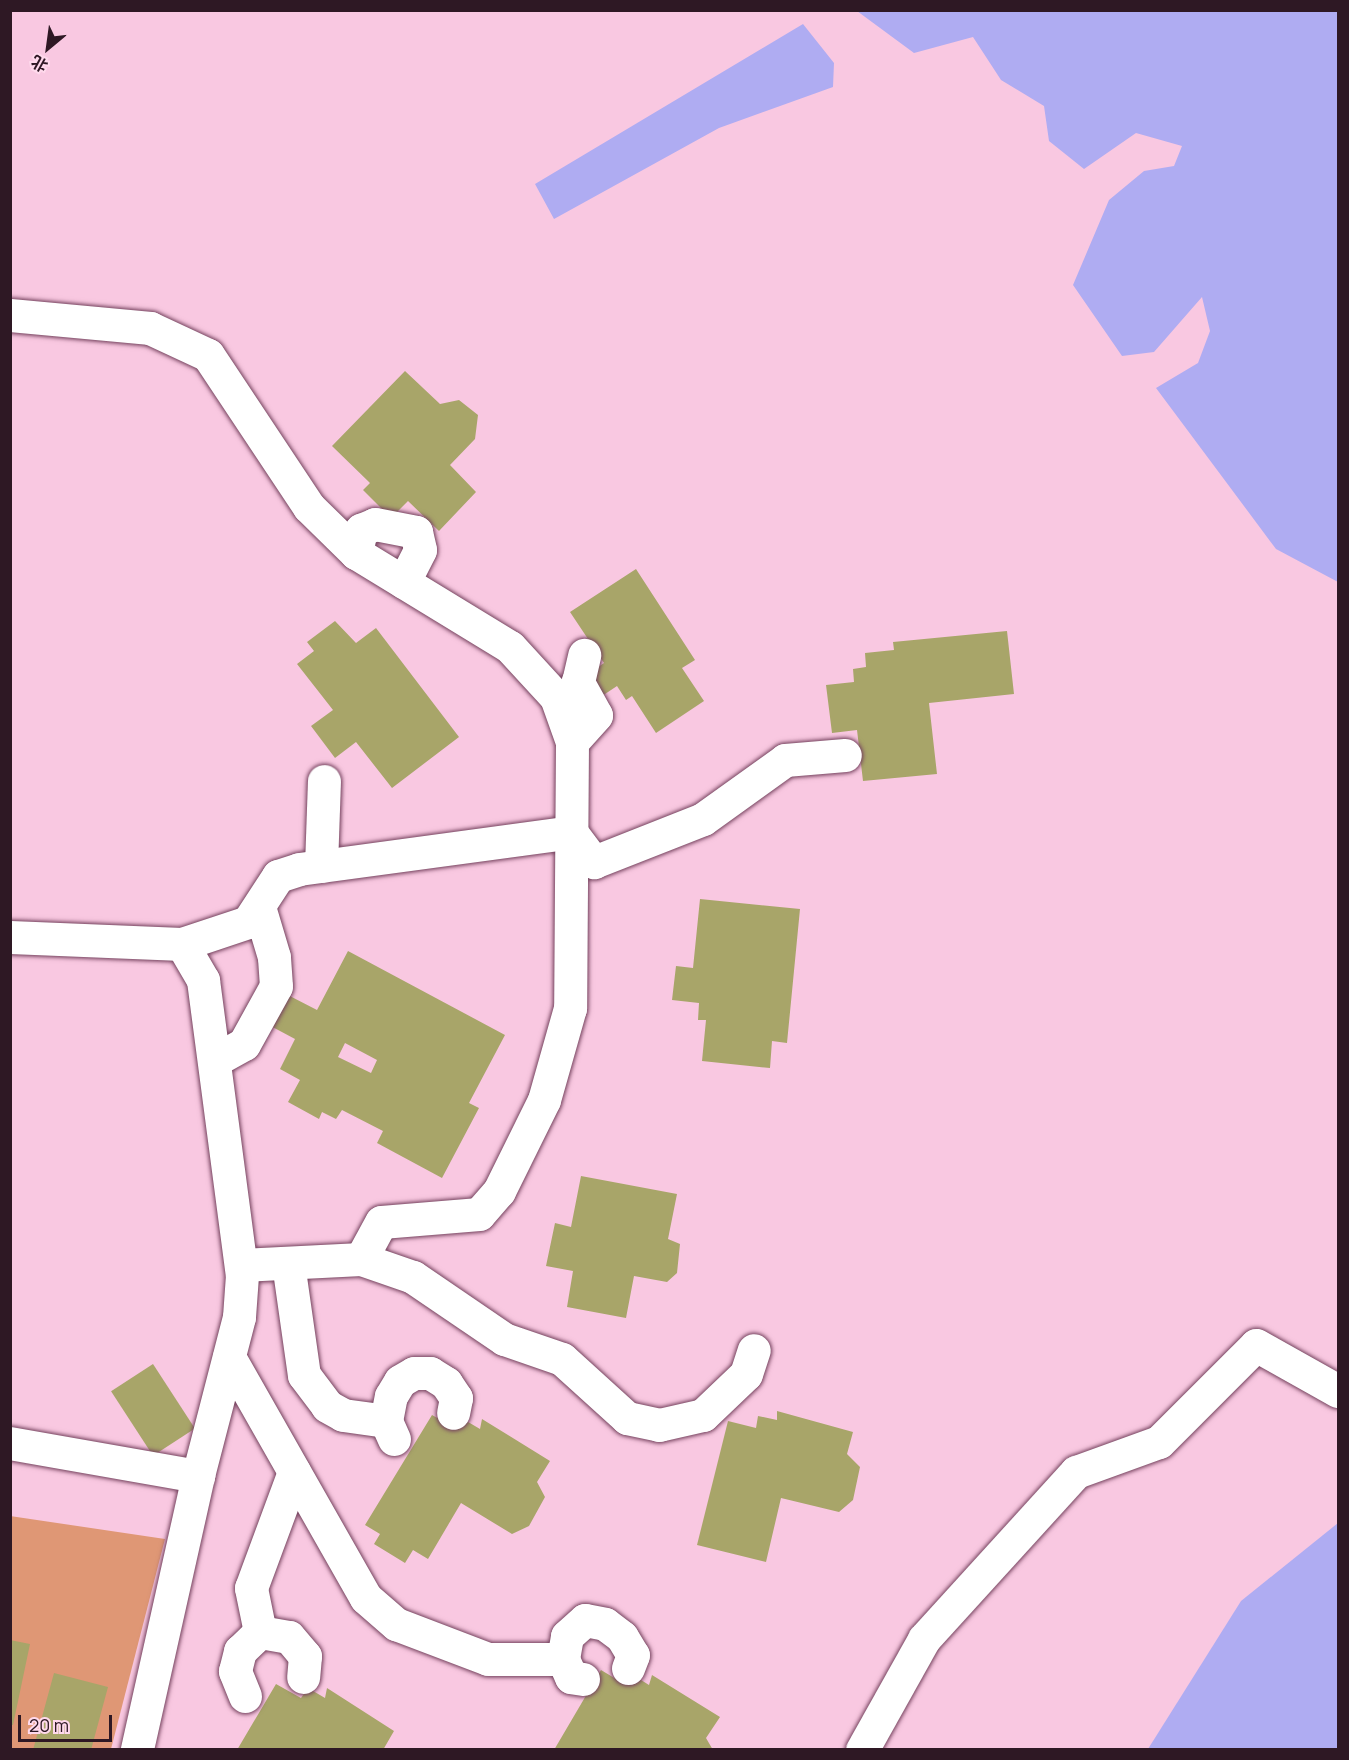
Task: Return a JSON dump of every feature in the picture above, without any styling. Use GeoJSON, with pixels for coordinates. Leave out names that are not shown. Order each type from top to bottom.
{"type":"FeatureCollection","features":[{"type":"Feature","properties":{"kind":"street"},"geometry":{"type":"LineString","coordinates":[[10,315],[150,328],[208,355],[309,507],[356,553],[510,647],[555,697],[572,741],[570,1008],[533,1121],[499,1191],[479,1214],[381,1222],[361,1259]]}},
{"type":"Feature","properties":{"kind":"street"},"geometry":{"type":"LineString","coordinates":[[356,553],[361,530],[375,524],[399,524],[416,532],[420,550],[404,582]]}},
{"type":"Feature","properties":{"kind":"street"},"geometry":{"type":"LineString","coordinates":[[572,741],[596,715],[578,682],[584,655]]}},
{"type":"Feature","properties":{"kind":"street"},"geometry":{"type":"LineString","coordinates":[[571,832],[594,862],[704,819],[785,760],[844,755]]}},
{"type":"Feature","properties":{"kind":"street"},"geometry":{"type":"LineString","coordinates":[[321,866],[324,781]]}},
{"type":"Feature","properties":{"kind":"street"},"geometry":{"type":"LineString","coordinates":[[10,937],[182,944],[248,922],[260,910],[278,876],[321,866],[571,832]]}},
{"type":"Feature","properties":{"kind":"street"},"geometry":{"type":"LineString","coordinates":[[215,1060],[244,1044],[276,986],[260,910]]}},
{"type":"Feature","properties":{"kind":"street"},"geometry":{"type":"LineString","coordinates":[[137,1749],[198,1476],[239,1317],[241,1265],[203,980],[182,944]]}},
{"type":"Feature","properties":{"kind":"street"},"geometry":{"type":"LineString","coordinates":[[241,1265],[361,1259],[413,1277],[504,1339],[562,1359],[627,1418],[659,1425],[704,1415],[746,1374],[754,1350]]}},
{"type":"Feature","properties":{"kind":"street"},"geometry":{"type":"LineString","coordinates":[[288,1263],[304,1375],[335,1411],[390,1430],[400,1381],[414,1373],[430,1373],[446,1383],[456,1398],[453,1413]]}},
{"type":"Feature","properties":{"kind":"street"},"geometry":{"type":"LineString","coordinates":[[862,1749],[924,1639],[1076,1472],[1159,1442],[1256,1345],[1338,1391]]}},
{"type":"Feature","properties":{"kind":"street"},"geometry":{"type":"LineString","coordinates":[[229,1357],[366,1598],[396,1624],[488,1659],[573,1669],[567,1636],[585,1620],[605,1624],[622,1637],[633,1655],[628,1668]]}},
{"type":"Feature","properties":{"kind":"street"},"geometry":{"type":"LineString","coordinates":[[10,1443],[198,1476]]}},
{"type":"Feature","properties":{"kind":"street"},"geometry":{"type":"LineString","coordinates":[[260,1632],[251,1588],[294,1472]]}},
{"type":"Feature","properties":{"kind":"street"},"geometry":{"type":"LineString","coordinates":[[260,1632],[289,1637],[305,1656],[303,1677]]}},
{"type":"Feature","properties":{"kind":"street"},"geometry":{"type":"LineString","coordinates":[[245,1696],[235,1671],[240,1651],[260,1632]]}},
{"type":"Feature","properties":{"kind":"shaded area"},"geometry":{"type":"Polygon","coordinates":[[[857,11],[1338,11],[1338,582],[1276,549],[1156,388],[1198,363],[1210,331],[1202,297],[1154,352],[1122,356],[1073,285],[1109,200],[1144,171],[1174,166],[1182,146],[1136,133],[1084,169],[1049,141],[1044,106],[1001,80],[973,37],[914,53],[857,11]]]}},
{"type":"Feature","properties":{"kind":"shaded area"},"geometry":{"type":"Polygon","coordinates":[[[803,24],[834,63],[833,87],[719,128],[554,219],[535,184],[803,24]]]}},
{"type":"Feature","properties":{"kind":"shaded area"},"geometry":{"type":"Polygon","coordinates":[[[10,1516],[165,1539],[111,1749],[11,1749],[10,1516]]]}},
{"type":"Feature","properties":{"kind":"shaded area"},"geometry":{"type":"Polygon","coordinates":[[[1338,1523],[1338,1749],[1148,1749],[1241,1601],[1338,1523]]]}},
{"type":"Feature","properties":{"kind":"building"},"geometry":{"type":"Polygon","coordinates":[[[405,371],[440,404],[459,400],[478,415],[475,439],[450,465],[476,492],[439,531],[408,501],[391,518],[363,490],[370,483],[332,446],[405,371]]]}},
{"type":"Feature","properties":{"kind":"building"},"geometry":{"type":"Polygon","coordinates":[[[636,569],[695,660],[682,668],[704,701],[656,733],[632,696],[626,700],[617,686],[599,698],[585,676],[604,663],[570,612],[636,569]]]}},
{"type":"Feature","properties":{"kind":"building"},"geometry":{"type":"Polygon","coordinates":[[[335,621],[356,643],[376,628],[459,737],[392,788],[356,742],[335,758],[311,726],[333,710],[297,664],[314,651],[307,642],[335,621]]]}},
{"type":"Feature","properties":{"kind":"building"},"geometry":{"type":"Polygon","coordinates":[[[1007,631],[1014,694],[929,703],[937,774],[863,781],[857,730],[832,733],[826,685],[854,682],[853,669],[866,667],[865,653],[894,650],[893,642],[1007,631]]]}},
{"type":"Feature","properties":{"kind":"building"},"geometry":{"type":"Polygon","coordinates":[[[700,899],[800,909],[787,1043],[772,1041],[770,1068],[702,1061],[706,1020],[698,1020],[699,1003],[672,1000],[676,966],[693,968],[700,899]]]}},
{"type":"Feature","properties":{"kind":"building"},"geometry":{"type":"Polygon","coordinates":[[[348,951],[505,1035],[469,1103],[479,1108],[442,1178],[377,1143],[383,1131],[342,1110],[336,1119],[322,1112],[319,1119],[288,1102],[300,1080],[280,1069],[295,1039],[265,1023],[282,992],[317,1010],[348,951]],[[345,1043],[338,1057],[371,1073],[377,1060],[345,1043]]]}},
{"type":"Feature","properties":{"kind":"building"},"geometry":{"type":"Polygon","coordinates":[[[581,1176],[677,1194],[668,1239],[680,1244],[677,1273],[667,1282],[634,1276],[626,1318],[567,1307],[573,1271],[546,1266],[555,1223],[571,1227],[581,1176]]]}},
{"type":"Feature","properties":{"kind":"building"},"geometry":{"type":"Polygon","coordinates":[[[153,1364],[195,1429],[153,1456],[111,1391],[153,1364]]]}},
{"type":"Feature","properties":{"kind":"building"},"geometry":{"type":"Polygon","coordinates":[[[777,1411],[853,1432],[847,1454],[860,1467],[853,1500],[839,1512],[781,1498],[766,1562],[697,1545],[728,1421],[756,1428],[758,1416],[777,1420],[777,1411]]]}},
{"type":"Feature","properties":{"kind":"building"},"geometry":{"type":"Polygon","coordinates":[[[432,1415],[457,1429],[463,1419],[480,1429],[482,1419],[550,1461],[537,1482],[545,1497],[529,1526],[512,1534],[461,1503],[428,1559],[413,1550],[405,1563],[374,1544],[380,1534],[365,1525],[432,1415]]]}},
{"type":"Feature","properties":{"kind":"building"},"geometry":{"type":"Polygon","coordinates":[[[10,1640],[30,1644],[13,1725],[10,1725],[10,1640]]]}},
{"type":"Feature","properties":{"kind":"building"},"geometry":{"type":"Polygon","coordinates":[[[601,1670],[626,1685],[633,1675],[649,1685],[652,1675],[720,1717],[706,1738],[713,1750],[554,1750],[601,1670]]]}},
{"type":"Feature","properties":{"kind":"building"},"geometry":{"type":"Polygon","coordinates":[[[54,1673],[108,1687],[91,1750],[33,1750],[54,1673]]]}},
{"type":"Feature","properties":{"kind":"building"},"geometry":{"type":"Polygon","coordinates":[[[276,1684],[301,1698],[308,1688],[325,1698],[327,1688],[394,1731],[383,1750],[237,1750],[276,1684]]]}}]}
